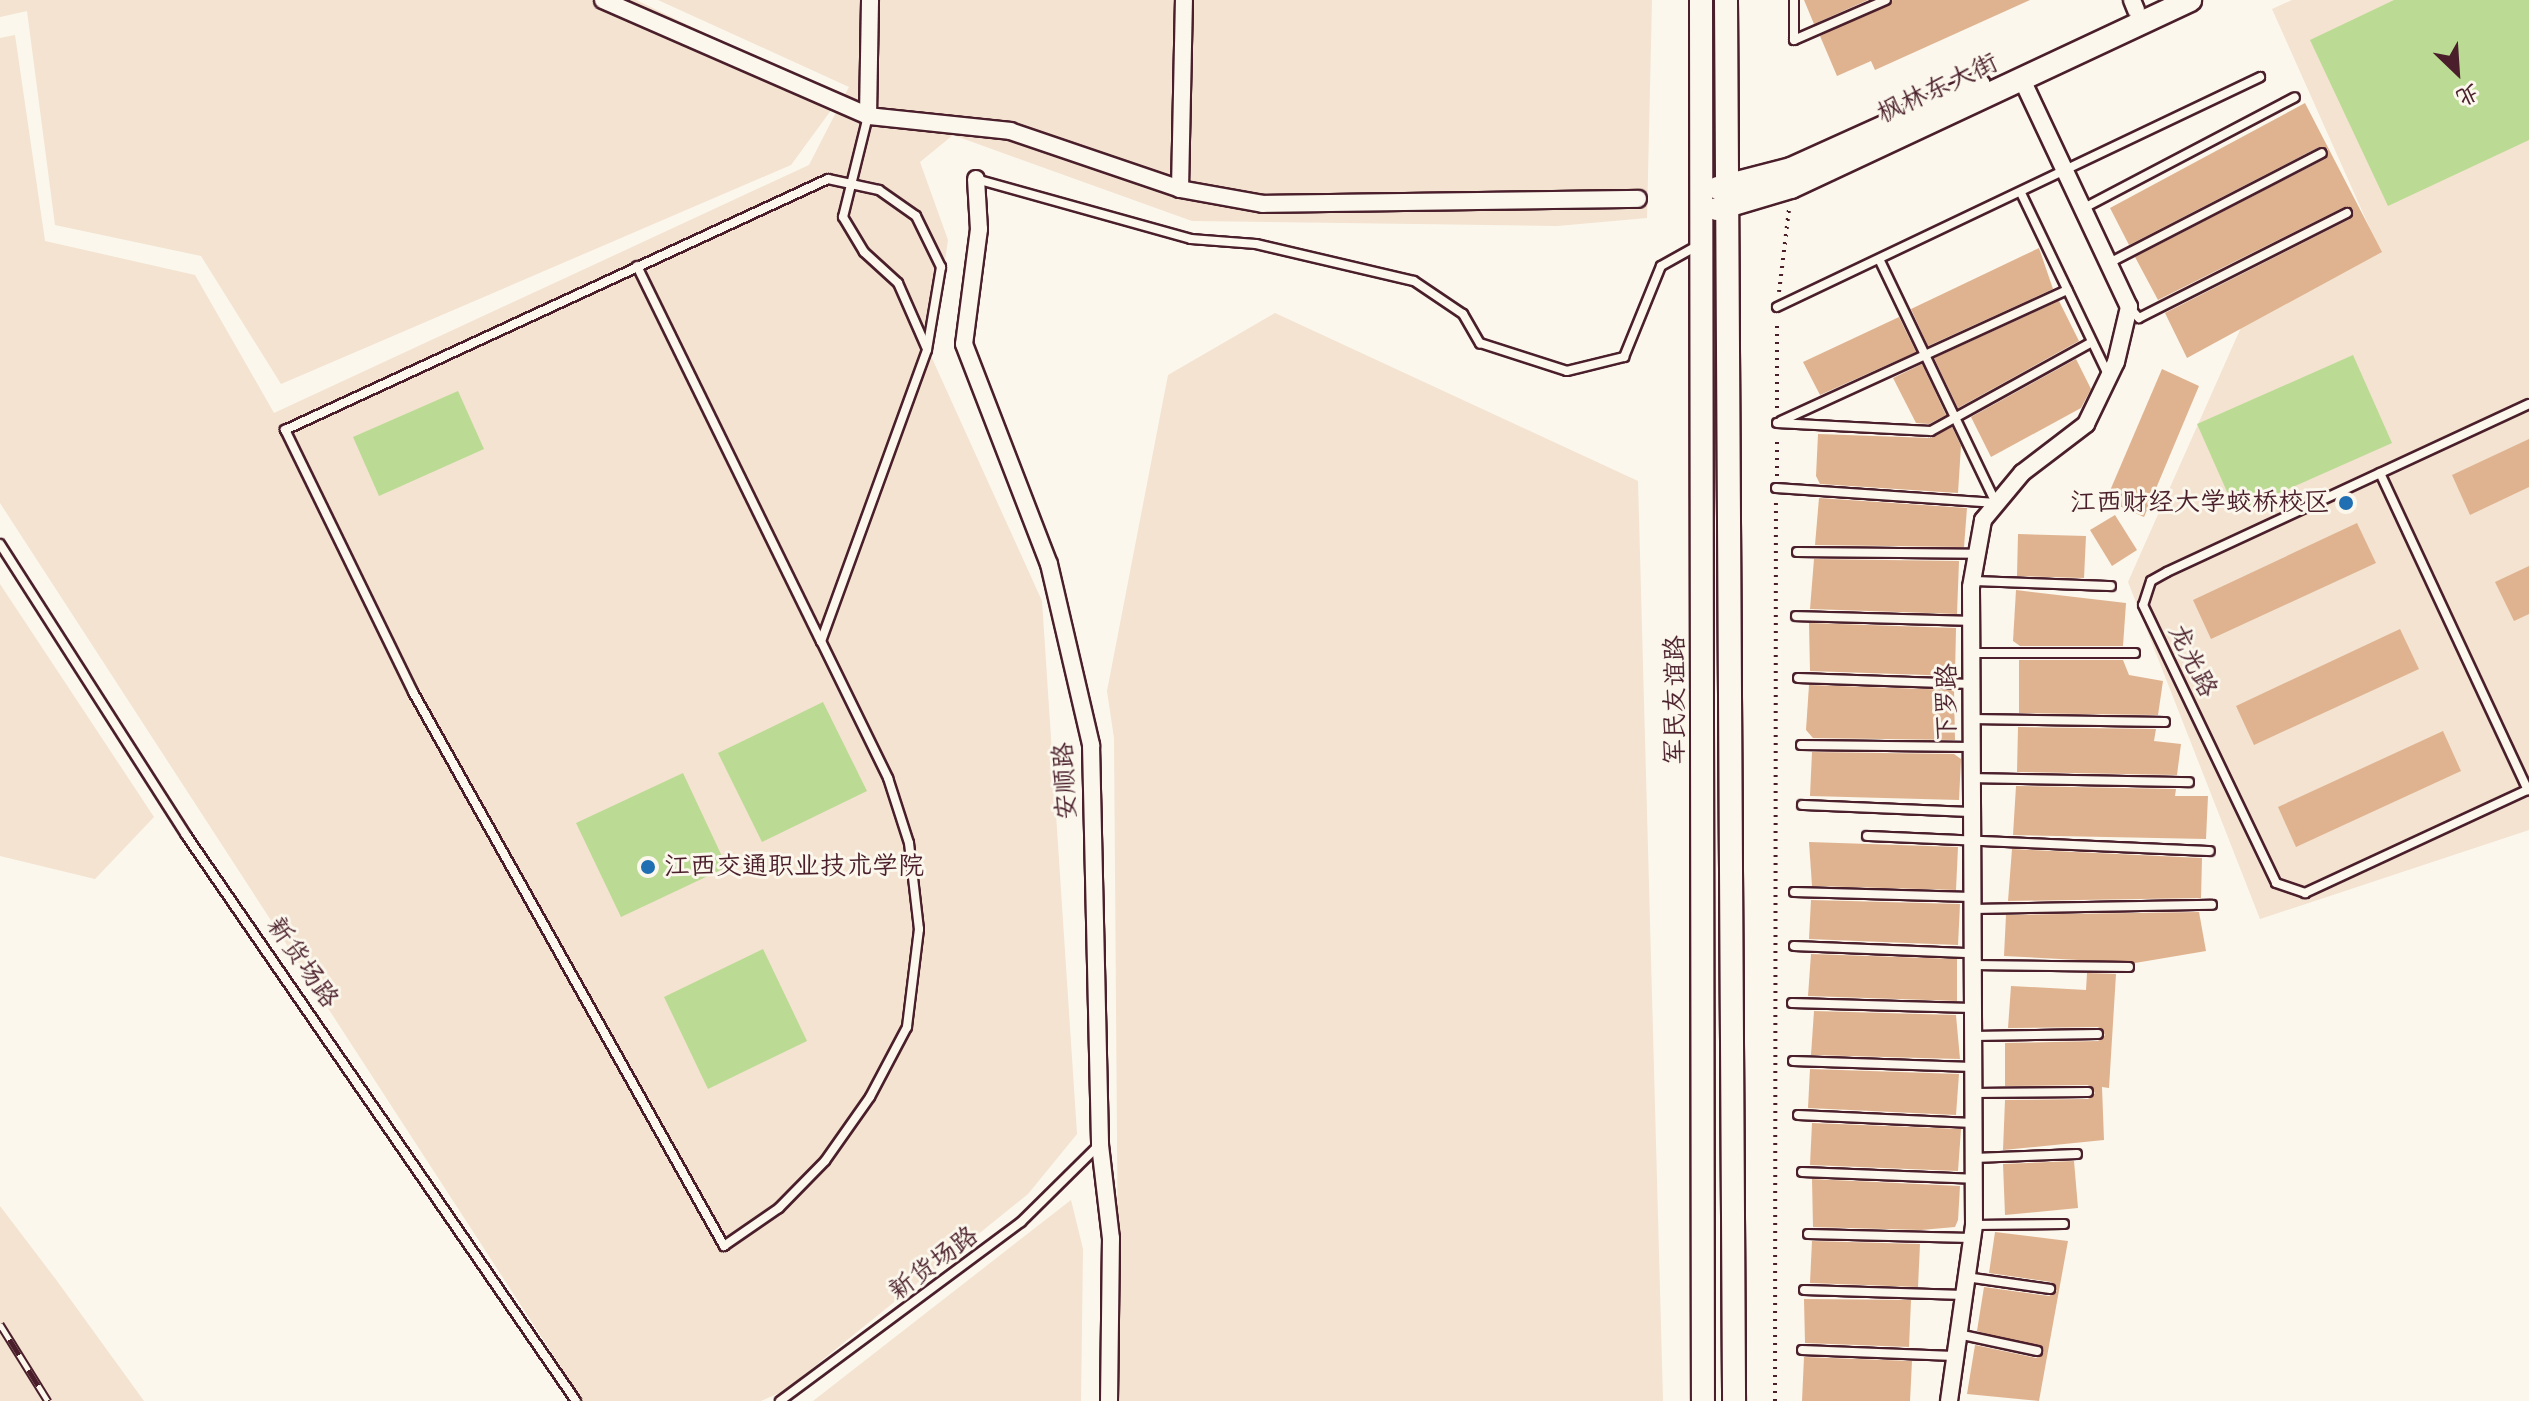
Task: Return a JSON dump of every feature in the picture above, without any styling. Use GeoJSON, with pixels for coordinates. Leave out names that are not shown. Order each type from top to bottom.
{"type":"FeatureCollection","features":[{"type":"Feature","properties":{"kind":"street"},"geometry":{"type":"LineString","coordinates":[[603,0],[868,116],[1010,131],[1180,189],[1263,204],[1638,199]]}},
{"type":"Feature","properties":{"kind":"street"},"geometry":{"type":"LineString","coordinates":[[868,116],[870,0]]}},
{"type":"Feature","properties":{"kind":"street"},"geometry":{"type":"LineString","coordinates":[[1180,189],[1184,0]]}},
{"type":"Feature","properties":{"kind":"street","name":"军民友谊路"},"geometry":{"type":"LineString","coordinates":[[1701,0],[1705,241],[1703,1401]]}},
{"type":"Feature","properties":{"kind":"street"},"geometry":{"type":"LineString","coordinates":[[1726,0],[1730,195],[1734,1401]]}},
{"type":"Feature","properties":{"kind":"street","name":"枫林东大街"},"geometry":{"type":"LineString","coordinates":[[1704,203],[1805,162],[2134,5],[2157,0]]}},
{"type":"Feature","properties":{"kind":"street","name":"枫林东大街"},"geometry":{"type":"LineString","coordinates":[[1730,195],[1791,187],[2190,0]]}},
{"type":"Feature","properties":{"kind":"street"},"geometry":{"type":"LineString","coordinates":[[2022,80],[2111,262],[2129,307]]}},
{"type":"Feature","properties":{"kind":"street","name":"安顺路"},"geometry":{"type":"LineString","coordinates":[[976,179],[979,229],[964,344],[1049,564],[1091,745],[1100,1145],[1111,1238],[1109,1401]]}},
{"type":"Feature","properties":{"kind":"street","name":"下罗路"},"geometry":{"type":"LineString","coordinates":[[1949,1401],[1973,1231],[1972,581],[1983,520],[2022,473],[2086,424],[2109,377],[2129,307]]}},
{"type":"Feature","properties":{"kind":"lane"},"geometry":{"type":"LineString","coordinates":[[1794,0],[1794,40],[1886,0]]}},
{"type":"Feature","properties":{"kind":"lane"},"geometry":{"type":"LineString","coordinates":[[1777,307],[1880,261],[2260,77]]}},
{"type":"Feature","properties":{"kind":"lane"},"geometry":{"type":"LineString","coordinates":[[2084,208],[2295,97]]}},
{"type":"Feature","properties":{"kind":"lane"},"geometry":{"type":"LineString","coordinates":[[868,116],[843,217],[864,252],[898,283],[927,350]]}},
{"type":"Feature","properties":{"kind":"lane"},"geometry":{"type":"LineString","coordinates":[[2111,262],[2322,153]]}},
{"type":"Feature","properties":{"kind":"lane"},"geometry":{"type":"LineString","coordinates":[[637,266],[888,778],[909,843],[919,929],[907,1027],[825,1161],[779,1208],[724,1246],[413,692],[285,430],[637,266],[828,179],[851,181],[916,216],[941,267],[927,350],[821,641]]}},
{"type":"Feature","properties":{"kind":"lane"},"geometry":{"type":"LineString","coordinates":[[976,179],[1191,239],[1256,244],[1414,281],[1463,314],[1480,343],[1567,371],[1624,357],[1661,266],[1705,241]]}},
{"type":"Feature","properties":{"kind":"lane"},"geometry":{"type":"LineString","coordinates":[[2021,193],[2109,377]]}},
{"type":"Feature","properties":{"kind":"lane"},"geometry":{"type":"LineString","coordinates":[[2129,307],[2139,318],[2347,213]]}},
{"type":"Feature","properties":{"kind":"lane"},"geometry":{"type":"LineString","coordinates":[[1776,488],[1996,503],[1880,261]]}},
{"type":"Feature","properties":{"kind":"lane"},"geometry":{"type":"LineString","coordinates":[[1777,423],[2067,290]]}},
{"type":"Feature","properties":{"kind":"lane"},"geometry":{"type":"LineString","coordinates":[[1777,423],[1931,431],[1957,420],[2092,342]]}},
{"type":"Feature","properties":{"kind":"lane","name":"龙光路"},"geometry":{"type":"LineString","coordinates":[[2528,789],[2305,893],[2276,883],[2143,605],[2151,581],[2167,572],[2529,404]]}},
{"type":"Feature","properties":{"kind":"lane"},"geometry":{"type":"LineString","coordinates":[[2380,473],[2528,789]]}},
{"type":"Feature","properties":{"kind":"lane","name":"新货场路"},"geometry":{"type":"LineString","coordinates":[[0,544],[186,835],[576,1401]]}},
{"type":"Feature","properties":{"kind":"lane"},"geometry":{"type":"LineString","coordinates":[[1797,552],[1977,555]]}},
{"type":"Feature","properties":{"kind":"lane"},"geometry":{"type":"LineString","coordinates":[[1972,581],[2111,586]]}},
{"type":"Feature","properties":{"kind":"lane"},"geometry":{"type":"LineString","coordinates":[[1796,616],[1971,621]]}},
{"type":"Feature","properties":{"kind":"lane"},"geometry":{"type":"LineString","coordinates":[[1972,653],[2135,653]]}},
{"type":"Feature","properties":{"kind":"lane"},"geometry":{"type":"LineString","coordinates":[[1798,678],[1972,684]]}},
{"type":"Feature","properties":{"kind":"lane"},"geometry":{"type":"LineString","coordinates":[[1972,719],[2165,722]]}},
{"type":"Feature","properties":{"kind":"lane"},"geometry":{"type":"LineString","coordinates":[[1801,745],[1972,747]]}},
{"type":"Feature","properties":{"kind":"lane"},"geometry":{"type":"LineString","coordinates":[[1972,778],[2189,782]]}},
{"type":"Feature","properties":{"kind":"lane"},"geometry":{"type":"LineString","coordinates":[[1802,805],[1972,812]]}},
{"type":"Feature","properties":{"kind":"lane"},"geometry":{"type":"LineString","coordinates":[[1867,836],[2210,851]]}},
{"type":"Feature","properties":{"kind":"lane"},"geometry":{"type":"LineString","coordinates":[[1794,892],[1973,903],[2212,905]]}},
{"type":"Feature","properties":{"kind":"lane"},"geometry":{"type":"LineString","coordinates":[[1794,946],[2129,967]]}},
{"type":"Feature","properties":{"kind":"lane"},"geometry":{"type":"LineString","coordinates":[[1792,1003],[1973,1008]]}},
{"type":"Feature","properties":{"kind":"lane"},"geometry":{"type":"LineString","coordinates":[[1973,1036],[2098,1034]]}},
{"type":"Feature","properties":{"kind":"lane"},"geometry":{"type":"LineString","coordinates":[[1793,1061],[1973,1067]]}},
{"type":"Feature","properties":{"kind":"lane"},"geometry":{"type":"LineString","coordinates":[[1974,1093],[2088,1092]]}},
{"type":"Feature","properties":{"kind":"lane"},"geometry":{"type":"LineString","coordinates":[[1798,1115],[1974,1123]]}},
{"type":"Feature","properties":{"kind":"lane","name":"新货场路"},"geometry":{"type":"LineString","coordinates":[[780,1401],[1021,1222],[1100,1145]]}},
{"type":"Feature","properties":{"kind":"lane"},"geometry":{"type":"LineString","coordinates":[[1974,1158],[2077,1154]]}},
{"type":"Feature","properties":{"kind":"lane"},"geometry":{"type":"LineString","coordinates":[[1802,1172],[1974,1179]]}},
{"type":"Feature","properties":{"kind":"lane"},"geometry":{"type":"LineString","coordinates":[[1808,1234],[1973,1231],[2064,1224]]}},
{"type":"Feature","properties":{"kind":"lane"},"geometry":{"type":"LineString","coordinates":[[1966,1277],[2050,1289]]}},
{"type":"Feature","properties":{"kind":"lane"},"geometry":{"type":"LineString","coordinates":[[1804,1290],[1964,1295]]}},
{"type":"Feature","properties":{"kind":"lane"},"geometry":{"type":"LineString","coordinates":[[1958,1334],[2037,1351]]}},
{"type":"Feature","properties":{"kind":"lane"},"geometry":{"type":"LineString","coordinates":[[1802,1350],[1954,1356]]}},
{"type":"Feature","properties":{"kind":"path"},"geometry":{"type":"LineString","coordinates":[[1775,1401],[1777,307],[1791,187]]}},
{"type":"Feature","properties":{"kind":"shaded area"},"geometry":{"type":"Polygon","coordinates":[[[0,0],[636,0],[840,98],[791,165],[281,384],[201,256],[55,225],[27,11],[0,17],[0,0]]]}},
{"type":"Feature","properties":{"kind":"shaded area","name":"江西交通职业技术学院"},"geometry":{"type":"Polygon","coordinates":[[[658,0],[1652,0],[1647,218],[1557,226],[1192,221],[953,135],[920,162],[948,240],[931,356],[1042,601],[1077,1134],[1028,1194],[784,1391],[761,1401],[583,1401],[0,503],[0,38],[15,35],[45,241],[195,275],[274,413],[809,165],[849,87],[658,0]]]}},
{"type":"Feature","properties":{"kind":"shaded area","name":"江西财经大学蛟桥校区"},"geometry":{"type":"Polygon","coordinates":[[[2292,0],[2529,0],[2529,830],[2260,919],[2128,582],[2243,323],[2380,251],[2272,9],[2292,0]]]}},
{"type":"Feature","properties":{"kind":"shaded area"},"geometry":{"type":"Polygon","coordinates":[[[1275,313],[1638,481],[1663,1401],[1119,1401],[1114,738],[1107,691],[1168,375],[1275,313]]]}},
{"type":"Feature","properties":{"kind":"shaded area"},"geometry":{"type":"Polygon","coordinates":[[[0,584],[154,817],[95,879],[0,856],[0,584]]]}},
{"type":"Feature","properties":{"kind":"shaded area"},"geometry":{"type":"Polygon","coordinates":[[[1071,1200],[1083,1249],[1081,1401],[813,1401],[1071,1200]]]}},
{"type":"Feature","properties":{"kind":"shaded area"},"geometry":{"type":"Polygon","coordinates":[[[0,1206],[57,1281],[144,1401],[0,1401],[0,1206]]]}},
{"type":"Feature","properties":{"kind":"green space"},"geometry":{"type":"Polygon","coordinates":[[[2394,0],[2529,0],[2529,140],[2388,206],[2310,40],[2394,0]]]}},
{"type":"Feature","properties":{"kind":"green space"},"geometry":{"type":"Polygon","coordinates":[[[2353,355],[2392,443],[2236,512],[2197,424],[2353,355]]]}},
{"type":"Feature","properties":{"kind":"green space"},"geometry":{"type":"Polygon","coordinates":[[[458,391],[484,449],[379,496],[353,437],[458,391]]]}},
{"type":"Feature","properties":{"kind":"green space"},"geometry":{"type":"Polygon","coordinates":[[[823,702],[867,791],[762,842],[718,753],[823,702]]]}},
{"type":"Feature","properties":{"kind":"green space"},"geometry":{"type":"Polygon","coordinates":[[[683,773],[727,867],[621,917],[576,823],[683,773]]]}},
{"type":"Feature","properties":{"kind":"green space"},"geometry":{"type":"Polygon","coordinates":[[[763,949],[807,1041],[708,1089],[664,997],[763,949]]]}},
{"type":"Feature","properties":{"kind":"building"},"geometry":{"type":"Polygon","coordinates":[[[1804,0],[1868,0],[1814,24],[1804,0]]]}},
{"type":"Feature","properties":{"kind":"building"},"geometry":{"type":"Polygon","coordinates":[[[1893,0],[2030,0],[1875,70],[1871,61],[1837,76],[1820,36],[1893,0]]]}},
{"type":"Feature","properties":{"kind":"building"},"geometry":{"type":"Polygon","coordinates":[[[2305,103],[2382,252],[2187,358],[2165,313],[2350,219],[2353,209],[2344,207],[2158,300],[2135,257],[2325,159],[2328,149],[2319,147],[2129,245],[2110,208],[2305,103]]]}},
{"type":"Feature","properties":{"kind":"building"},"geometry":{"type":"Polygon","coordinates":[[[2039,248],[2053,289],[1928,346],[1911,309],[2039,248]]]}},
{"type":"Feature","properties":{"kind":"building"},"geometry":{"type":"Polygon","coordinates":[[[2059,301],[2079,341],[1958,408],[1934,358],[2059,301]]]}},
{"type":"Feature","properties":{"kind":"building"},"geometry":{"type":"Polygon","coordinates":[[[1899,317],[1916,352],[1820,395],[1803,362],[1899,317]]]}},
{"type":"Feature","properties":{"kind":"building"},"geometry":{"type":"Polygon","coordinates":[[[2076,359],[2091,389],[2081,408],[1991,457],[1971,417],[2076,359]]]}},
{"type":"Feature","properties":{"kind":"building"},"geometry":{"type":"Polygon","coordinates":[[[1922,364],[1946,415],[1929,424],[1916,423],[1893,378],[1922,364]]]}},
{"type":"Feature","properties":{"kind":"building"},"geometry":{"type":"Polygon","coordinates":[[[2162,369],[2199,386],[2144,517],[2106,500],[2162,369]]]}},
{"type":"Feature","properties":{"kind":"building"},"geometry":{"type":"Polygon","coordinates":[[[1952,427],[1961,446],[1958,493],[1820,484],[1816,476],[1818,434],[1931,438],[1952,427]]]}},
{"type":"Feature","properties":{"kind":"building"},"geometry":{"type":"Polygon","coordinates":[[[2529,439],[2529,487],[2470,515],[2452,475],[2529,439]]]}},
{"type":"Feature","properties":{"kind":"building"},"geometry":{"type":"Polygon","coordinates":[[[1819,498],[1967,508],[1964,547],[1815,545],[1819,498]]]}},
{"type":"Feature","properties":{"kind":"building"},"geometry":{"type":"Polygon","coordinates":[[[2115,515],[2137,550],[2112,566],[2090,530],[2115,515]]]}},
{"type":"Feature","properties":{"kind":"building"},"geometry":{"type":"Polygon","coordinates":[[[2357,523],[2376,563],[2211,639],[2193,600],[2357,523]]]}},
{"type":"Feature","properties":{"kind":"building"},"geometry":{"type":"Polygon","coordinates":[[[2018,534],[2086,536],[2084,578],[2017,576],[2018,534]]]}},
{"type":"Feature","properties":{"kind":"building"},"geometry":{"type":"Polygon","coordinates":[[[1814,559],[1959,561],[1957,614],[1810,609],[1814,559]]]}},
{"type":"Feature","properties":{"kind":"building"},"geometry":{"type":"Polygon","coordinates":[[[2529,566],[2529,614],[2514,621],[2495,582],[2529,566]]]}},
{"type":"Feature","properties":{"kind":"building"},"geometry":{"type":"Polygon","coordinates":[[[2016,590],[2126,603],[2123,646],[2020,646],[2013,641],[2016,590]]]}},
{"type":"Feature","properties":{"kind":"building"},"geometry":{"type":"Polygon","coordinates":[[[1809,623],[1956,628],[1955,676],[1810,671],[1809,623]]]}},
{"type":"Feature","properties":{"kind":"building"},"geometry":{"type":"Polygon","coordinates":[[[2400,629],[2419,669],[2254,745],[2236,706],[2400,629]]]}},
{"type":"Feature","properties":{"kind":"building"},"geometry":{"type":"Polygon","coordinates":[[[2019,660],[2123,660],[2129,675],[2163,681],[2158,715],[2019,713],[2019,660]]]}},
{"type":"Feature","properties":{"kind":"building"},"geometry":{"type":"Polygon","coordinates":[[[1809,685],[1954,690],[1955,740],[1813,738],[1806,730],[1809,685]]]}},
{"type":"Feature","properties":{"kind":"building"},"geometry":{"type":"Polygon","coordinates":[[[2018,727],[2156,729],[2154,741],[2181,744],[2177,775],[2017,772],[2018,727]]]}},
{"type":"Feature","properties":{"kind":"building"},"geometry":{"type":"Polygon","coordinates":[[[2443,731],[2461,771],[2296,847],[2278,807],[2443,731]]]}},
{"type":"Feature","properties":{"kind":"building"},"geometry":{"type":"Polygon","coordinates":[[[1812,752],[1954,754],[1961,759],[1959,800],[1810,796],[1812,752]]]}},
{"type":"Feature","properties":{"kind":"building"},"geometry":{"type":"Polygon","coordinates":[[[2016,786],[2176,789],[2175,796],[2208,796],[2206,839],[2013,835],[2016,786]]]}},
{"type":"Feature","properties":{"kind":"building"},"geometry":{"type":"Polygon","coordinates":[[[1809,842],[1958,847],[1956,890],[1812,886],[1809,842]]]}},
{"type":"Feature","properties":{"kind":"building"},"geometry":{"type":"Polygon","coordinates":[[[2012,849],[2202,858],[2201,898],[2008,901],[2012,849]]]}},
{"type":"Feature","properties":{"kind":"building"},"geometry":{"type":"Polygon","coordinates":[[[1811,900],[1960,904],[1958,945],[1809,939],[1811,900]]]}},
{"type":"Feature","properties":{"kind":"building"},"geometry":{"type":"Polygon","coordinates":[[[2199,912],[2206,951],[2135,963],[2004,956],[2006,915],[2199,912]]]}},
{"type":"Feature","properties":{"kind":"building"},"geometry":{"type":"Polygon","coordinates":[[[1811,954],[1957,959],[1957,1001],[1808,996],[1811,954]]]}},
{"type":"Feature","properties":{"kind":"building"},"geometry":{"type":"Polygon","coordinates":[[[2087,973],[2116,974],[2109,1088],[2102,1087],[2104,1140],[2003,1150],[2005,1100],[2088,1099],[2095,1093],[2088,1085],[2005,1086],[2005,1043],[2098,1041],[2105,1035],[2098,1027],[2008,1028],[2011,986],[2086,990],[2087,973]]]}},
{"type":"Feature","properties":{"kind":"building"},"geometry":{"type":"Polygon","coordinates":[[[1814,1011],[1956,1015],[1960,1059],[1811,1055],[1814,1011]]]}},
{"type":"Feature","properties":{"kind":"building"},"geometry":{"type":"Polygon","coordinates":[[[1810,1069],[1959,1074],[1956,1115],[1808,1108],[1810,1069]]]}},
{"type":"Feature","properties":{"kind":"building"},"geometry":{"type":"Polygon","coordinates":[[[1812,1123],[1961,1129],[1958,1171],[1810,1165],[1812,1123]]]}},
{"type":"Feature","properties":{"kind":"building"},"geometry":{"type":"Polygon","coordinates":[[[2074,1161],[2078,1208],[2005,1215],[2003,1164],[2074,1161]]]}},
{"type":"Feature","properties":{"kind":"building"},"geometry":{"type":"Polygon","coordinates":[[[1812,1179],[1960,1186],[1958,1220],[1955,1227],[1921,1230],[1813,1227],[1812,1179]]]}},
{"type":"Feature","properties":{"kind":"building"},"geometry":{"type":"Polygon","coordinates":[[[1995,1232],[2068,1241],[2039,1401],[1967,1394],[1975,1345],[2036,1358],[2044,1352],[1977,1331],[1984,1287],[2049,1296],[2057,1291],[2051,1282],[1989,1273],[1995,1232]]]}},
{"type":"Feature","properties":{"kind":"building"},"geometry":{"type":"Polygon","coordinates":[[[1812,1241],[1920,1244],[1918,1287],[1810,1283],[1812,1241]]]}},
{"type":"Feature","properties":{"kind":"building"},"geometry":{"type":"Polygon","coordinates":[[[1804,1299],[1911,1300],[1909,1347],[1805,1343],[1804,1299]]]}},
{"type":"Feature","properties":{"kind":"building"},"geometry":{"type":"Polygon","coordinates":[[[1804,1357],[1912,1361],[1910,1401],[1802,1401],[1804,1357]]]}},
{"type":"Feature","properties":{"kind":"railway"},"geometry":{"type":"LineString","coordinates":[[0,1324],[48,1401]]}},
{"type":"Feature","properties":{"kind":"place","name":"江西财经大学蛟桥校区"},"geometry":{"type":"Point","coordinates":[2346,503]}},
{"type":"Feature","properties":{"kind":"place","name":"江西交通职业技术学院"},"geometry":{"type":"Point","coordinates":[648,867]}}]}
